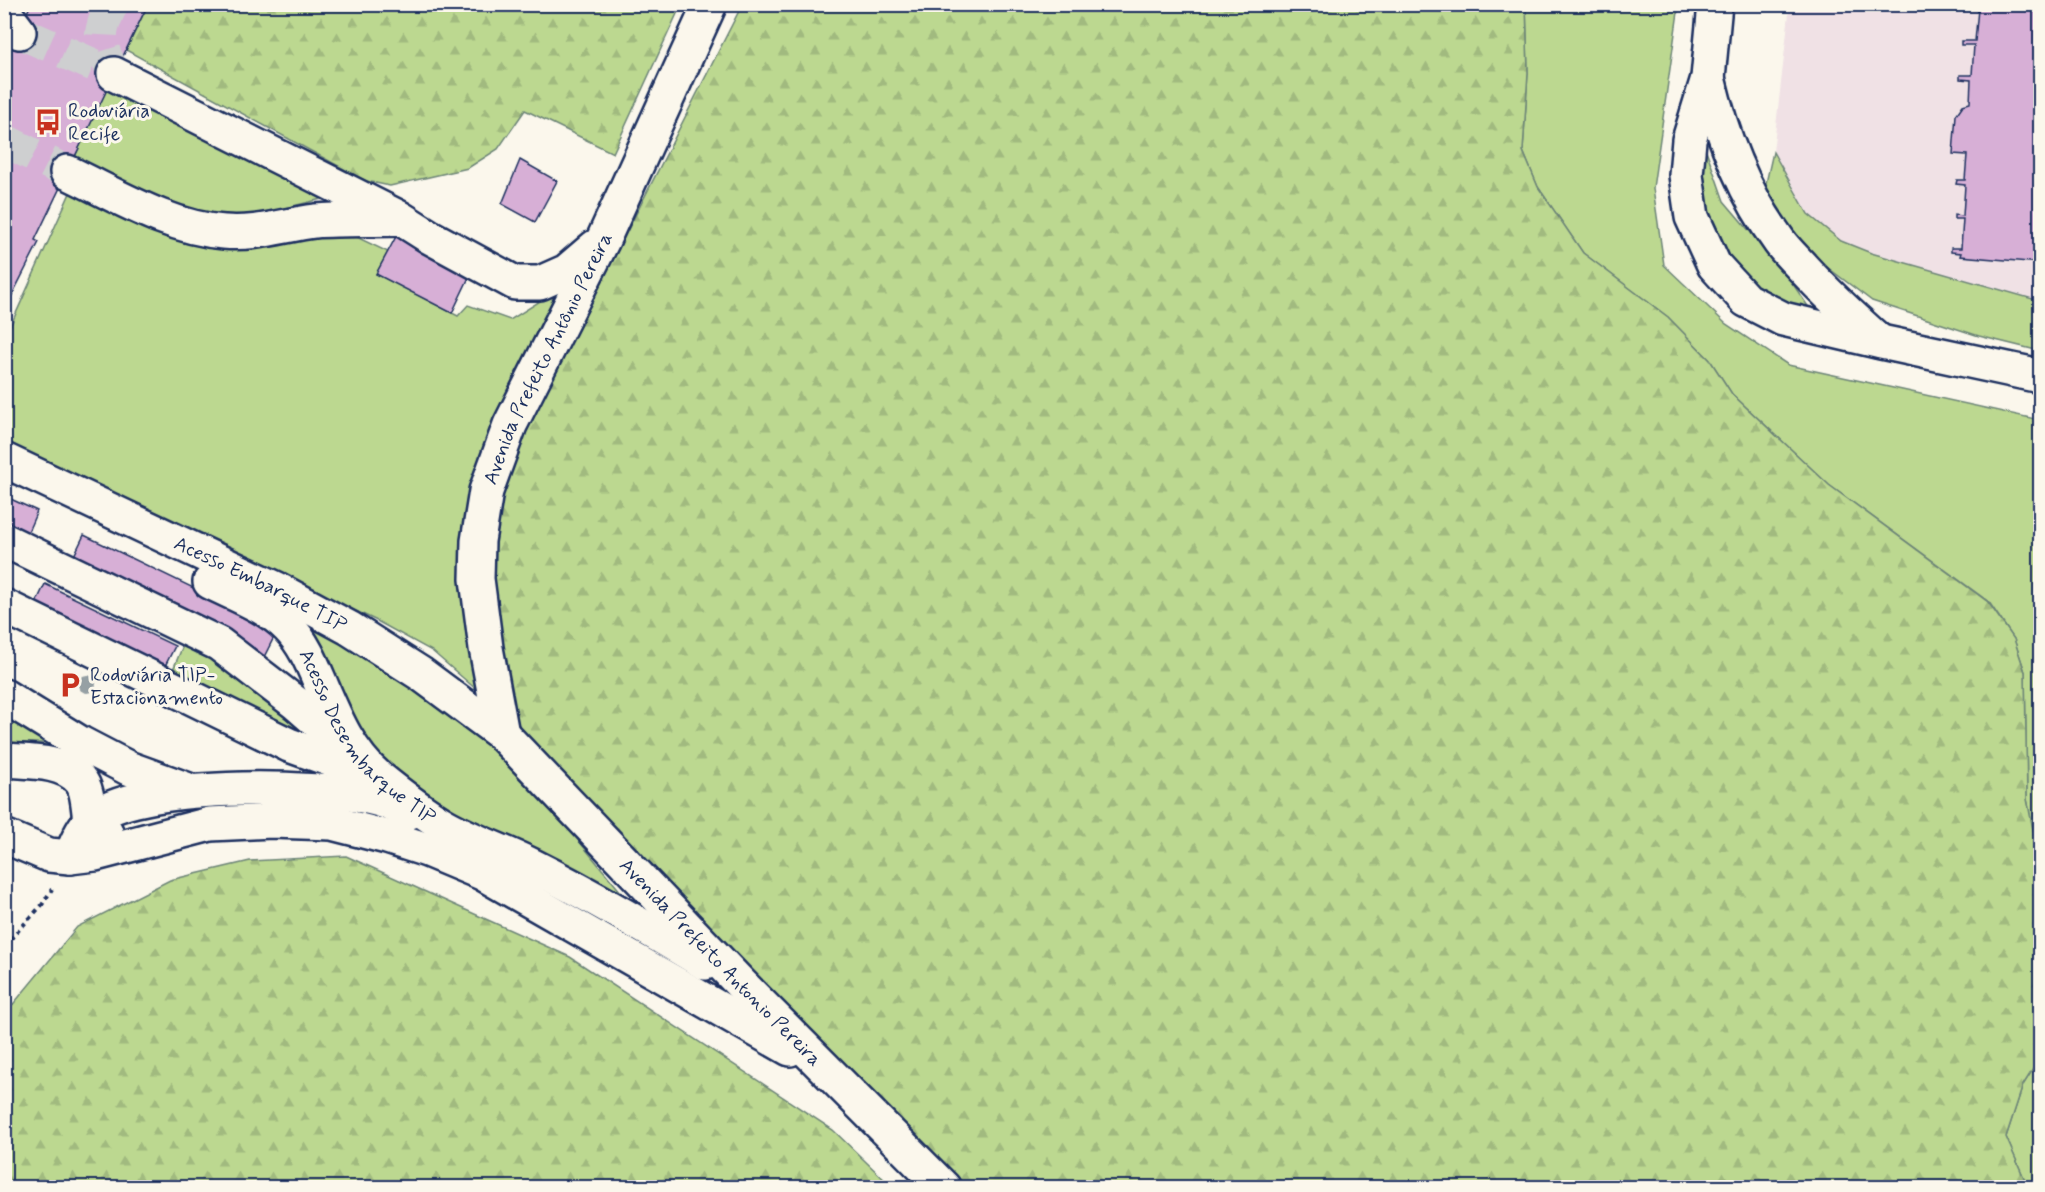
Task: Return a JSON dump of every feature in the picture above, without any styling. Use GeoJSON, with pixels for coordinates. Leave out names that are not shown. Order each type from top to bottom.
{"type":"FeatureCollection","features":[{"type":"Feature","properties":{"kind":"street","name":"Avenida Prefeito Antônio Pereira"},"geometry":{"type":"LineString","coordinates":[[502,734],[486,648],[477,579],[478,541],[486,491],[510,425],[603,240],[710,4]]}},
{"type":"Feature","properties":{"kind":"street"},"geometry":{"type":"LineString","coordinates":[[1715,4],[1708,78],[1689,140],[1686,175],[1692,217],[1714,265],[1746,300],[1783,319],[2040,376]]}},
{"type":"Feature","properties":{"kind":"street"},"geometry":{"type":"LineString","coordinates":[[114,74],[400,219],[515,283],[540,283],[567,270],[603,240]]}},
{"type":"Feature","properties":{"kind":"street"},"geometry":{"type":"LineString","coordinates":[[1708,78],[1717,115],[1733,161],[1753,202],[1780,243],[1828,294],[1881,342]]}},
{"type":"Feature","properties":{"kind":"street"},"geometry":{"type":"LineString","coordinates":[[67,172],[169,220],[195,228],[225,233],[258,231],[315,221],[400,219]]}},
{"type":"Feature","properties":{"kind":"street","name":"Acesso Embarque TIP"},"geometry":{"type":"LineString","coordinates":[[4,460],[277,589],[349,628],[421,674],[502,734]]}},
{"type":"Feature","properties":{"kind":"street","name":"Acesso Desembarque TIP"},"geometry":{"type":"LineString","coordinates":[[4,482],[254,603],[274,615],[301,643],[338,724],[368,767],[444,825],[530,864],[615,908],[740,983]]}},
{"type":"Feature","properties":{"kind":"street"},"geometry":{"type":"LineString","coordinates":[[4,540],[219,644],[297,704],[368,767]]}},
{"type":"Feature","properties":{"kind":"street"},"geometry":{"type":"LineString","coordinates":[[4,606],[289,745],[368,767]]}},
{"type":"Feature","properties":{"kind":"street"},"geometry":{"type":"LineString","coordinates":[[4,696],[81,743],[128,768],[191,791]]}},
{"type":"Feature","properties":{"kind":"street","name":"Avenida Prefeito Antonio Pereira"},"geometry":{"type":"LineString","coordinates":[[502,734],[740,983],[944,1188]]}},
{"type":"Feature","properties":{"kind":"street"},"geometry":{"type":"LineString","coordinates":[[4,760],[45,764],[66,771],[80,780],[86,795],[90,820],[108,834],[129,845]]}},
{"type":"Feature","properties":{"kind":"street"},"geometry":{"type":"LineString","coordinates":[[70,857],[90,820],[121,805],[156,795],[191,791],[310,790],[376,799],[444,825]]}},
{"type":"Feature","properties":{"kind":"street"},"geometry":{"type":"LineString","coordinates":[[4,836],[49,855],[70,857],[95,854],[210,824],[272,821],[332,823],[387,837],[427,850],[482,873],[828,1071]]}},
{"type":"Feature","properties":{"kind":"path"},"geometry":{"type":"LineString","coordinates":[[4,946],[42,905],[70,857]]}},
{"type":"Feature","properties":{"kind":"shaded area"},"geometry":{"type":"Polygon","coordinates":[[[1790,5],[2040,5],[2040,301],[1871,253],[1841,241],[1808,214],[1787,182],[1773,152],[1790,5]]]}},
{"type":"Feature","properties":{"kind":"green space"},"geometry":{"type":"Polygon","coordinates":[[[148,5],[681,5],[613,153],[525,110],[498,149],[468,168],[390,186],[366,181],[126,50],[148,5]]]}},
{"type":"Feature","properties":{"kind":"green space"},"geometry":{"type":"Polygon","coordinates":[[[742,5],[1526,5],[1528,73],[1523,151],[1538,187],[1583,253],[1668,317],[1710,360],[1732,394],[1829,485],[1988,602],[2014,639],[2025,672],[2027,799],[2040,865],[2040,1058],[2023,1085],[2006,1137],[2028,1187],[957,1187],[612,841],[519,727],[497,650],[491,564],[505,472],[742,5]]]}},
{"type":"Feature","properties":{"kind":"green space"},"geometry":{"type":"Polygon","coordinates":[[[1526,5],[1679,5],[1653,188],[1664,265],[1726,324],[1788,365],[2040,420],[2040,865],[2027,799],[2025,672],[2014,639],[1989,602],[1829,485],[1732,394],[1710,360],[1668,317],[1583,253],[1538,187],[1523,151],[1528,73],[1526,5]]]}},
{"type":"Feature","properties":{"kind":"green space"},"geometry":{"type":"Polygon","coordinates":[[[111,80],[334,196],[252,216],[190,219],[71,165],[111,80]]]}},
{"type":"Feature","properties":{"kind":"green space"},"geometry":{"type":"Polygon","coordinates":[[[1705,147],[1724,201],[1786,274],[1812,312],[1773,303],[1742,278],[1707,237],[1694,163],[1705,147]]]}},
{"type":"Feature","properties":{"kind":"green space"},"geometry":{"type":"Polygon","coordinates":[[[1773,152],[1808,214],[1841,241],[1871,253],[2040,301],[2040,351],[1979,336],[1872,301],[1815,258],[1764,192],[1773,152]]]}},
{"type":"Feature","properties":{"kind":"green space"},"geometry":{"type":"Polygon","coordinates":[[[75,182],[199,237],[344,231],[388,252],[376,274],[458,316],[468,305],[510,320],[574,280],[506,398],[485,697],[432,651],[377,621],[5,443],[5,338],[75,182]]]}},
{"type":"Feature","properties":{"kind":"green space"},"geometry":{"type":"Polygon","coordinates":[[[302,616],[497,742],[621,892],[527,852],[450,812],[366,747],[302,616]]]}},
{"type":"Feature","properties":{"kind":"green space"},"geometry":{"type":"Polygon","coordinates":[[[187,636],[347,757],[172,672],[187,636]]]}},
{"type":"Feature","properties":{"kind":"green space"},"geometry":{"type":"Polygon","coordinates":[[[4,702],[88,753],[48,743],[5,743],[4,702]]]}},
{"type":"Feature","properties":{"kind":"green space"},"geometry":{"type":"Polygon","coordinates":[[[346,856],[570,957],[833,1130],[892,1187],[5,1187],[5,1014],[77,927],[170,880],[250,861],[346,856]]]}},
{"type":"Feature","properties":{"kind":"green space"},"geometry":{"type":"Polygon","coordinates":[[[2040,1058],[2040,1187],[2028,1187],[2006,1137],[2023,1085],[2040,1058]]]}},
{"type":"Feature","properties":{"kind":"building","name":"Rodoviária Recife"},"geometry":{"type":"Polygon","coordinates":[[[31,4],[148,4],[35,240],[39,242],[4,311],[4,63],[31,4]]]}},
{"type":"Feature","properties":{"kind":"building"},"geometry":{"type":"Polygon","coordinates":[[[1964,4],[2040,4],[2040,263],[1960,256],[1961,253],[1951,252],[1951,248],[1961,248],[1963,219],[1954,219],[1954,215],[1963,216],[1965,185],[1956,184],[1957,180],[1965,180],[1967,155],[1953,154],[1956,115],[1963,105],[1970,103],[1971,80],[1960,79],[1960,75],[1972,75],[1974,45],[1961,45],[1961,41],[1975,41],[1978,9],[1965,9],[1964,4]]]}},
{"type":"Feature","properties":{"kind":"building"},"geometry":{"type":"Polygon","coordinates":[[[520,160],[557,181],[535,222],[502,204],[520,160]]]}},
{"type":"Feature","properties":{"kind":"building"},"geometry":{"type":"Polygon","coordinates":[[[399,231],[473,269],[452,313],[376,274],[399,231]]]}},
{"type":"Feature","properties":{"kind":"building"},"geometry":{"type":"Polygon","coordinates":[[[4,496],[37,511],[24,541],[4,532],[4,496]]]}},
{"type":"Feature","properties":{"kind":"building"},"geometry":{"type":"Polygon","coordinates":[[[84,535],[278,629],[264,657],[70,564],[84,535]]]}},
{"type":"Feature","properties":{"kind":"building"},"geometry":{"type":"Polygon","coordinates":[[[45,584],[175,646],[161,674],[31,614],[45,584]]]}},
{"type":"Feature","properties":{"kind":"tunnel"},"geometry":{"type":"LineString","coordinates":[[112,4],[103,24],[101,39],[114,74]]}},
{"type":"Feature","properties":{"kind":"tunnel"},"geometry":{"type":"LineString","coordinates":[[19,32],[114,74]]}},
{"type":"Feature","properties":{"kind":"tunnel"},"geometry":{"type":"LineString","coordinates":[[4,140],[67,172]]}},
{"type":"Feature","properties":{"kind":"place","name":"Rodoviária Recife"},"geometry":{"type":"Point","coordinates":[48,122]}},
{"type":"Feature","properties":{"kind":"place","name":"Rodoviária TIP- Estacionamento"},"geometry":{"type":"Point","coordinates":[70,685]}}]}
